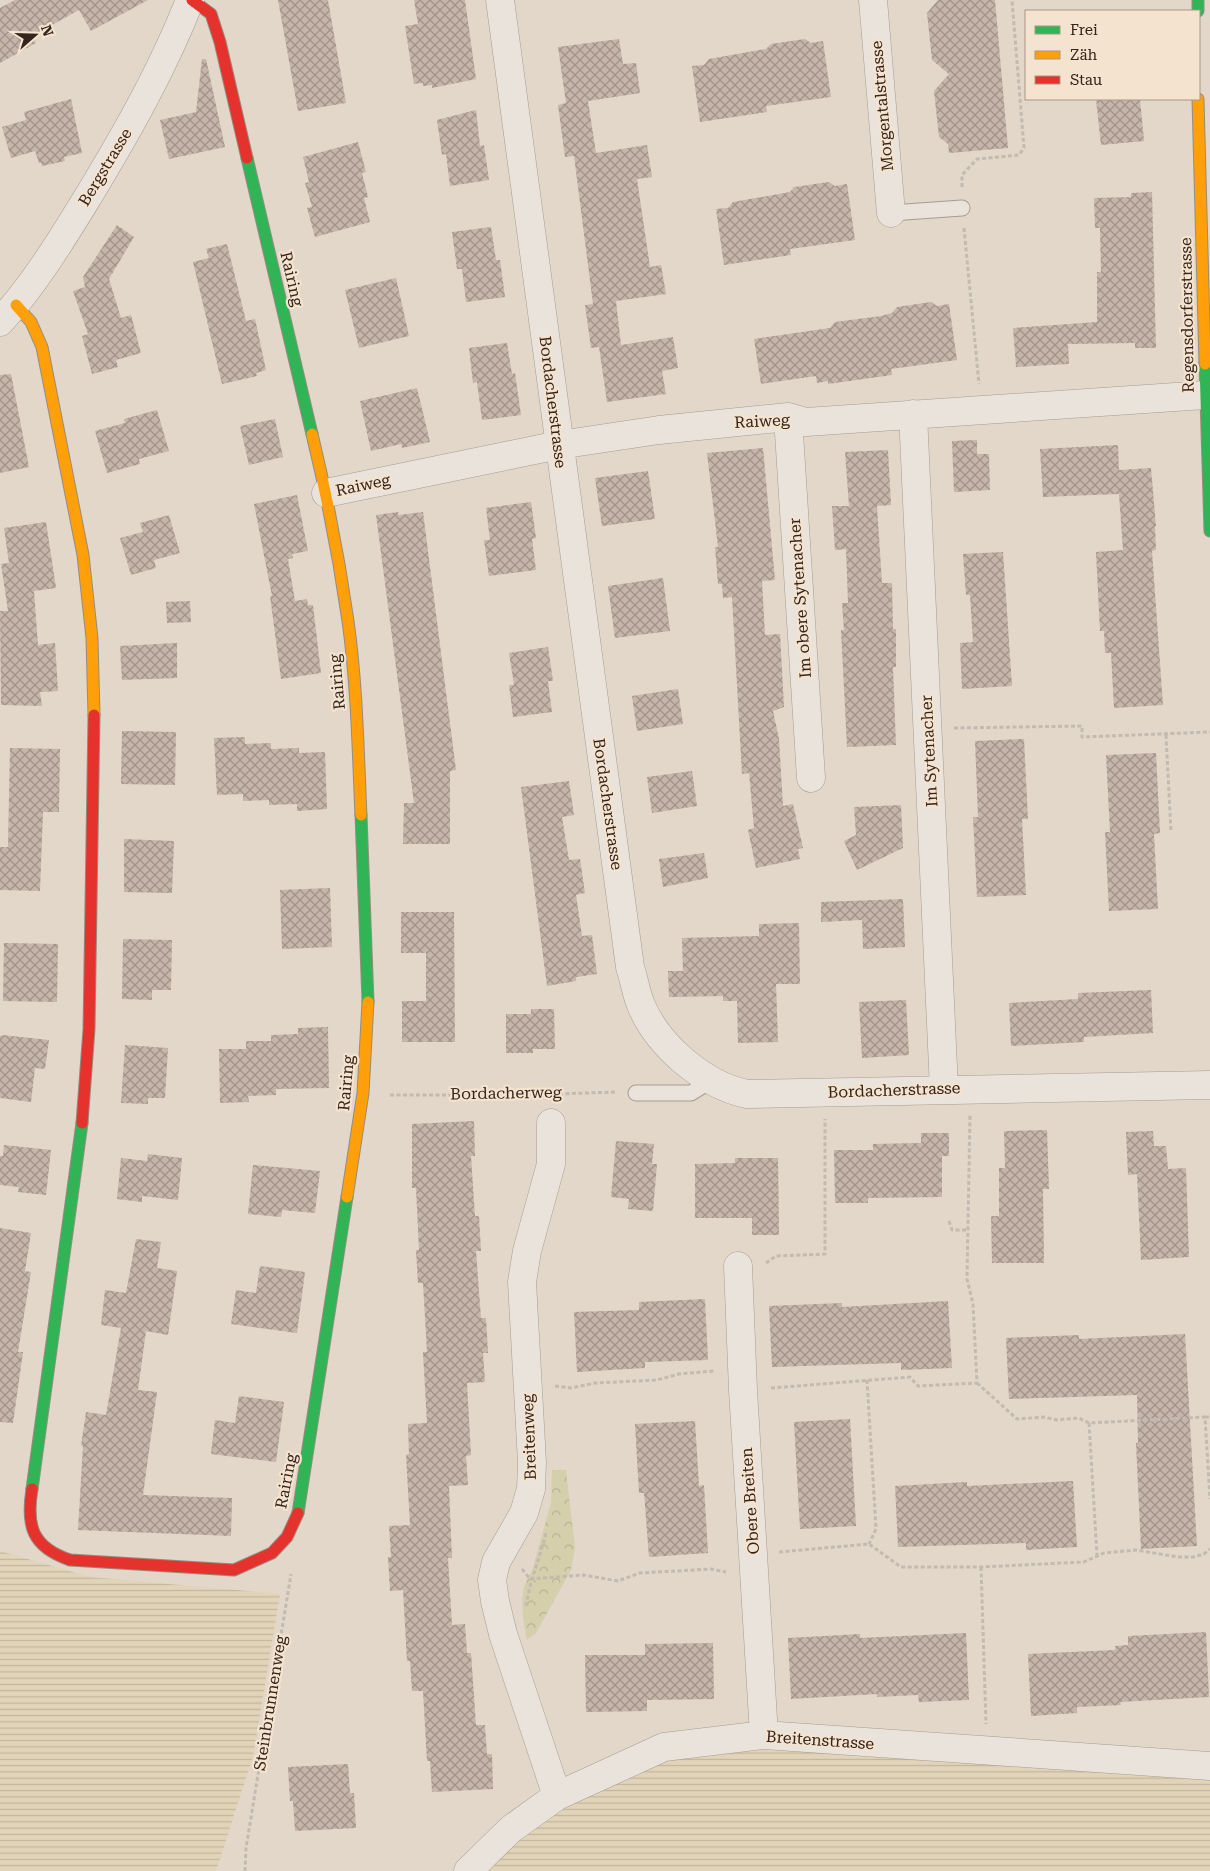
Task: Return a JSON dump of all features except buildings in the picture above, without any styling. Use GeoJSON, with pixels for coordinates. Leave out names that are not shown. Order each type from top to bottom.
{"type":"FeatureCollection","features":[{"type":"Feature","properties":{"kind":"street","name":"Bergstrasse"},"geometry":{"type":"LineString","coordinates":[[8,314],[71,224],[127,133],[191,0]]}},
{"type":"Feature","properties":{"kind":"street","name":"Rairing"},"geometry":{"type":"LineString","coordinates":[[8,314],[31,322],[42,347],[81,546],[92,638],[95,732],[89,1029],[81,1135],[28,1504],[28,1515],[35,1535],[41,1544],[59,1557],[70,1560],[234,1570],[272,1553],[287,1537],[300,1508],[363,1093],[368,1003],[354,674],[341,572],[326,493],[220,42],[211,14],[191,0]]}},
{"type":"Feature","properties":{"kind":"street","name":"Bordacherstrasse"},"geometry":{"type":"LineString","coordinates":[[500,0],[630,967],[641,1005],[668,1047],[710,1080],[732,1091],[747,1094],[958,1088],[1210,1085]]}},
{"type":"Feature","properties":{"kind":"street","name":"Morgentalstrasse"},"geometry":{"type":"LineString","coordinates":[[873,0],[891,213]]}},
{"type":"Feature","properties":{"kind":"street","name":"Regensdorferstrasse"},"geometry":{"type":"LineString","coordinates":[[1198,100],[1210,531]]}},
{"type":"Feature","properties":{"kind":"street","name":"Raiweg"},"geometry":{"type":"LineString","coordinates":[[326,493],[559,445],[659,430],[788,417],[806,422],[1205,395]]}},
{"type":"Feature","properties":{"kind":"street","name":"Im Sytenacher"},"geometry":{"type":"LineString","coordinates":[[913,414],[928,729],[958,1088]]}},
{"type":"Feature","properties":{"kind":"street","name":"Im obere Sytenacher"},"geometry":{"type":"LineString","coordinates":[[788,417],[811,778]]}},
{"type":"Feature","properties":{"kind":"street","name":"Breitenweg"},"geometry":{"type":"LineString","coordinates":[[550,1123],[551,1164],[527,1251],[522,1282],[532,1462],[531,1489],[524,1513],[496,1562],[492,1580],[494,1601],[557,1796]]}},
{"type":"Feature","properties":{"kind":"street","name":"Obere Breiten"},"geometry":{"type":"LineString","coordinates":[[738,1274],[743,1390],[764,1735]]}},
{"type":"Feature","properties":{"kind":"street","name":"Breitenstrasse"},"geometry":{"type":"LineString","coordinates":[[468,1871],[511,1829],[557,1796],[664,1747],[764,1735],[1210,1766]]}},
{"type":"Feature","properties":{"kind":"lane"},"geometry":{"type":"LineString","coordinates":[[891,213],[962,208]]}},
{"type":"Feature","properties":{"kind":"lane"},"geometry":{"type":"LineString","coordinates":[[636,1093],[691,1093],[710,1080]]}},
{"type":"Feature","properties":{"kind":"path"},"geometry":{"type":"LineString","coordinates":[[981,409],[962,208],[962,175],[977,159],[1019,155],[1024,148],[1012,0]]}},
{"type":"Feature","properties":{"kind":"path"},"geometry":{"type":"LineString","coordinates":[[928,729],[1082,726],[1082,737],[1210,732]]}},
{"type":"Feature","properties":{"kind":"path"},"geometry":{"type":"LineString","coordinates":[[1166,735],[1171,832]]}},
{"type":"Feature","properties":{"kind":"path"},"geometry":{"type":"LineString","coordinates":[[958,1088],[968,1230],[967,1279],[974,1304],[977,1383]]}},
{"type":"Feature","properties":{"kind":"path","name":"Bordacherweg"},"geometry":{"type":"LineString","coordinates":[[400,1094],[528,1095],[611,1092]]}},
{"type":"Feature","properties":{"kind":"path"},"geometry":{"type":"LineString","coordinates":[[738,1274],[776,1256],[825,1254],[825,1092]]}},
{"type":"Feature","properties":{"kind":"path"},"geometry":{"type":"LineString","coordinates":[[949,1222],[952,1230],[968,1230]]}},
{"type":"Feature","properties":{"kind":"path"},"geometry":{"type":"LineString","coordinates":[[558,1386],[571,1388],[595,1383],[657,1380],[679,1374],[710,1372]]}},
{"type":"Feature","properties":{"kind":"path"},"geometry":{"type":"LineString","coordinates":[[743,1390],[910,1377],[918,1386],[977,1383],[1018,1419],[1044,1416],[1057,1420],[1078,1418],[1089,1423],[1210,1417]]}},
{"type":"Feature","properties":{"kind":"path"},"geometry":{"type":"LineString","coordinates":[[867,1380],[876,1529],[869,1544]]}},
{"type":"Feature","properties":{"kind":"path"},"geometry":{"type":"LineString","coordinates":[[1205,1417],[1210,1499]]}},
{"type":"Feature","properties":{"kind":"path"},"geometry":{"type":"LineString","coordinates":[[1089,1423],[1097,1554]]}},
{"type":"Feature","properties":{"kind":"path","name":"Steinbrunnenweg"},"geometry":{"type":"LineString","coordinates":[[245,1871],[246,1848],[293,1559],[287,1537]]}},
{"type":"Feature","properties":{"kind":"path"},"geometry":{"type":"LineString","coordinates":[[753,1554],[869,1544],[901,1567],[981,1568],[1084,1562],[1097,1554],[1136,1550],[1178,1557],[1192,1557],[1204,1554],[1210,1549]]}},
{"type":"Feature","properties":{"kind":"path"},"geometry":{"type":"LineString","coordinates":[[981,1568],[988,1752]]}},
{"type":"Feature","properties":{"kind":"path"},"geometry":{"type":"LineString","coordinates":[[528,1576],[530,1579],[589,1576],[618,1581],[640,1573],[711,1569],[732,1573]]}},
{"type":"Feature","properties":{"kind":"shaded area"},"geometry":{"type":"Polygon","coordinates":[[[0,1551],[90,1577],[280,1594],[253,1756],[216,1871],[0,1871],[0,1551]]]}},
{"type":"Feature","properties":{"kind":"shaded area"},"geometry":{"type":"Polygon","coordinates":[[[764,1735],[1210,1766],[1210,1871],[468,1871],[584,1782],[764,1735]]]}},
{"type":"Feature","properties":{"kind":"green space"},"geometry":{"type":"Polygon","coordinates":[[[552,1470],[566,1470],[575,1548],[571,1570],[536,1633],[527,1640],[522,1604],[524,1587],[532,1571],[551,1503],[552,1470]]]}},
{"type":"Feature","properties":{"kind":"traffic: fast"},"geometry":{"type":"LineString","coordinates":[[1198,0],[1198,10]]}},
{"type":"Feature","properties":{"kind":"traffic: fast"},"geometry":{"type":"LineString","coordinates":[[247,158],[312,434]]}},
{"type":"Feature","properties":{"kind":"traffic: fast"},"geometry":{"type":"LineString","coordinates":[[1205,364],[1210,531]]}},
{"type":"Feature","properties":{"kind":"traffic: fast"},"geometry":{"type":"LineString","coordinates":[[361,815],[368,1002]]}},
{"type":"Feature","properties":{"kind":"traffic: fast"},"geometry":{"type":"LineString","coordinates":[[32,1489],[82,1123]]}},
{"type":"Feature","properties":{"kind":"traffic: fast"},"geometry":{"type":"LineString","coordinates":[[298,1513],[347,1197]]}},
{"type":"Feature","properties":{"kind":"traffic: slow"},"geometry":{"type":"LineString","coordinates":[[1198,100],[1205,364]]}},
{"type":"Feature","properties":{"kind":"traffic: slow"},"geometry":{"type":"LineString","coordinates":[[16,305],[31,322],[42,347],[83,555],[92,638],[94,715]]}},
{"type":"Feature","properties":{"kind":"traffic: slow"},"geometry":{"type":"LineString","coordinates":[[312,434],[332,527],[348,621],[355,693],[361,815]]}},
{"type":"Feature","properties":{"kind":"traffic: slow"},"geometry":{"type":"LineString","coordinates":[[347,1197],[363,1093],[368,1002]]}},
{"type":"Feature","properties":{"kind":"traffic: jam"},"geometry":{"type":"LineString","coordinates":[[192,0],[211,14],[220,42],[247,158]]}},
{"type":"Feature","properties":{"kind":"traffic: jam"},"geometry":{"type":"LineString","coordinates":[[82,1123],[89,1029],[94,715]]}},
{"type":"Feature","properties":{"kind":"traffic: jam"},"geometry":{"type":"LineString","coordinates":[[32,1489],[30,1514],[34,1534],[47,1549],[70,1560],[234,1570],[272,1553],[287,1537],[298,1513]]}}]}
